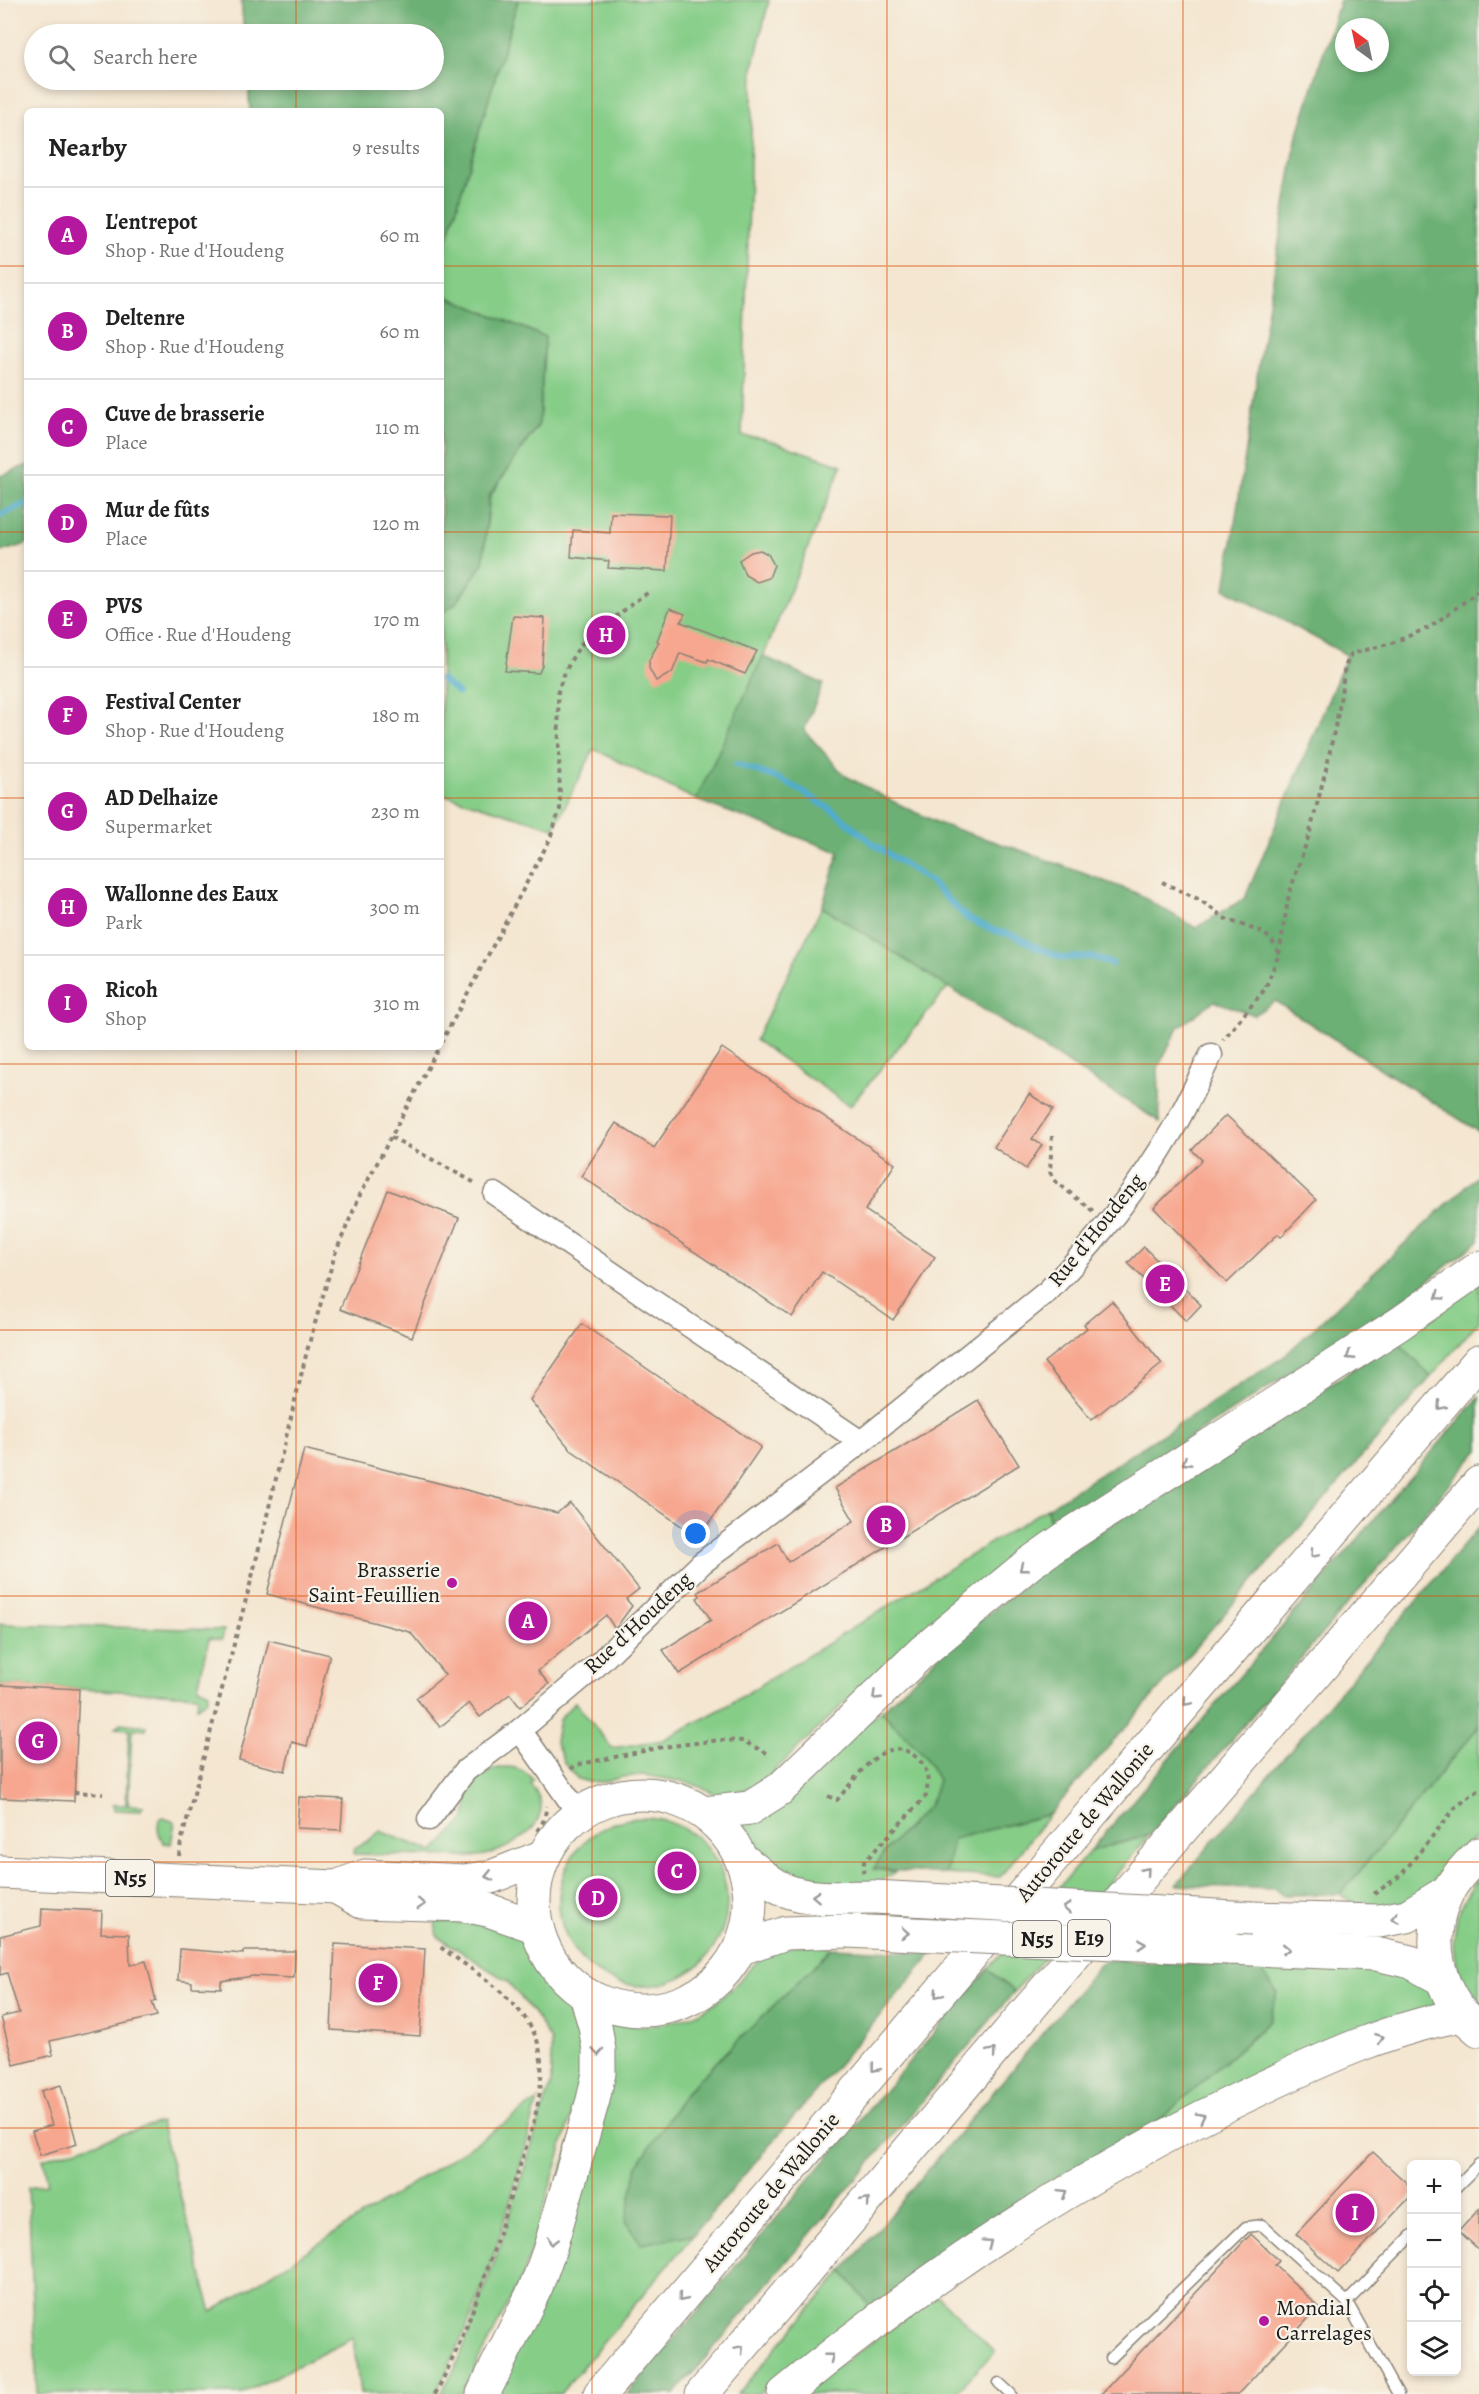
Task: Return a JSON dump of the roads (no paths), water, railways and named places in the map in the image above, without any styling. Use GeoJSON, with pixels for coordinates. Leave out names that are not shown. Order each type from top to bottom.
{"type":"FeatureCollection","features":[{"type":"Feature","properties":{"kind":"main road"},"geometry":{"type":"LineString","coordinates":[[704,1813],[750,1808],[780,1789],[922,1652],[1030,1563],[1073,1533],[1399,1324],[1479,1268]]}},
{"type":"Feature","properties":{"kind":"main road","name":"Autoroute de Wallonie"},"geometry":{"type":"LineString","coordinates":[[600,2394],[1073,1835],[1479,1362]]}},
{"type":"Feature","properties":{"kind":"main road","name":"E19"},"geometry":{"type":"LineString","coordinates":[[702,2394],[1479,1483]]}},
{"type":"Feature","properties":{"kind":"main road","name":"N55"},"geometry":{"type":"LineString","coordinates":[[336,1887],[365,1876],[464,1881],[491,1877],[538,1846],[559,1833],[579,1814],[603,1801],[637,1794],[655,1794],[681,1800],[704,1813],[727,1833],[742,1859],[750,1885],[751,1907],[748,1928],[741,1948],[727,1970],[708,1988],[686,2001],[670,2006],[636,2010],[610,2006],[586,1995],[569,1982],[555,1966],[544,1948],[537,1927],[534,1903],[538,1846]]}},
{"type":"Feature","properties":{"kind":"main road","name":"N55"},"geometry":{"type":"LineString","coordinates":[[1471,2022],[1450,1998],[1442,1979],[1436,1957],[1436,1935],[1439,1913],[1447,1892],[1462,1870],[1479,1854]]}},
{"type":"Feature","properties":{"kind":"main road","name":"N55"},"geometry":{"type":"LineString","coordinates":[[742,1859],[786,1891],[809,1896],[871,1888],[1252,1918],[1379,1921],[1407,1916],[1447,1892]]}},
{"type":"Feature","properties":{"kind":"main road","name":"N55"},"geometry":{"type":"LineString","coordinates":[[0,1872],[179,1861],[336,1887],[362,1902],[464,1905],[488,1910],[537,1927]]}},
{"type":"Feature","properties":{"kind":"main road","name":"N55"},"geometry":{"type":"LineString","coordinates":[[741,1948],[786,1933],[847,1931],[1376,1954],[1411,1962],[1442,1979]]}},
{"type":"Feature","properties":{"kind":"main road"},"geometry":{"type":"LineString","coordinates":[[483,2394],[536,2287],[549,2251],[599,2073],[599,2050],[595,2026],[586,1995]]}},
{"type":"Feature","properties":{"kind":"main road"},"geometry":{"type":"LineString","coordinates":[[784,2394],[894,2308],[1014,2225],[1077,2184],[1200,2117],[1309,2066],[1424,2022],[1471,2022]]}},
{"type":"Feature","properties":{"kind":"street","name":"Rue d'Houdeng"},"geometry":{"type":"LineString","coordinates":[[429,1818],[465,1771],[520,1730],[612,1651],[702,1563],[861,1442],[1048,1291],[1071,1267],[1107,1222],[1173,1130],[1211,1055]]}},
{"type":"Feature","properties":{"kind":"street"},"geometry":{"type":"LineString","coordinates":[[495,1194],[861,1442]]}},
{"type":"Feature","properties":{"kind":"street"},"geometry":{"type":"LineString","coordinates":[[520,1730],[579,1814]]}},
{"type":"Feature","properties":{"kind":"lane"},"geometry":{"type":"LineString","coordinates":[[1461,2182],[1479,2164]]}},
{"type":"Feature","properties":{"kind":"lane"},"geometry":{"type":"LineString","coordinates":[[1111,2358],[1246,2227],[1262,2225],[1347,2302],[1398,2394]]}},
{"type":"Feature","properties":{"kind":"lane"},"geometry":{"type":"LineString","coordinates":[[1347,2302],[1407,2240]]}},
{"type":"Feature","properties":{"kind":"lane"},"geometry":{"type":"LineString","coordinates":[[999,2383],[1011,2394]]}},
{"type":"Feature","properties":{"kind":"waterway"},"geometry":{"type":"LineString","coordinates":[[0,515],[24,504]]}},
{"type":"Feature","properties":{"kind":"waterway"},"geometry":{"type":"LineString","coordinates":[[444,681],[458,693]]}},
{"type":"Feature","properties":{"kind":"waterway"},"geometry":{"type":"LineString","coordinates":[[736,764],[777,778],[836,813],[875,845],[928,880],[968,919],[996,931],[1016,936],[1062,958],[1092,957],[1113,964]]}},
{"type":"Feature","properties":{"kind":"place","name":"Wallonne des Eaux"},"geometry":{"type":"Point","coordinates":[606,635]}},
{"type":"Feature","properties":{"kind":"place","name":"PVS"},"geometry":{"type":"Point","coordinates":[1165,1284]}},
{"type":"Feature","properties":{"kind":"place","name":"Deltenre"},"geometry":{"type":"Point","coordinates":[886,1525]}},
{"type":"Feature","properties":{"kind":"place","name":"Brasserie Saint-Feuillien"},"geometry":{"type":"Point","coordinates":[452,1583]}},
{"type":"Feature","properties":{"kind":"place","name":"L'entrepot"},"geometry":{"type":"Point","coordinates":[528,1621]}},
{"type":"Feature","properties":{"kind":"place","name":"AD Delhaize"},"geometry":{"type":"Point","coordinates":[38,1741]}},
{"type":"Feature","properties":{"kind":"place","name":"Cuve de brasserie"},"geometry":{"type":"Point","coordinates":[677,1871]}},
{"type":"Feature","properties":{"kind":"place","name":"Mur de fûts"},"geometry":{"type":"Point","coordinates":[598,1898]}},
{"type":"Feature","properties":{"kind":"place","name":"Festival Center"},"geometry":{"type":"Point","coordinates":[378,1983]}},
{"type":"Feature","properties":{"kind":"place","name":"Ricoh"},"geometry":{"type":"Point","coordinates":[1355,2213]}},
{"type":"Feature","properties":{"kind":"place","name":"Mondial Carrelages"},"geometry":{"type":"Point","coordinates":[1264,2321]}}]}
